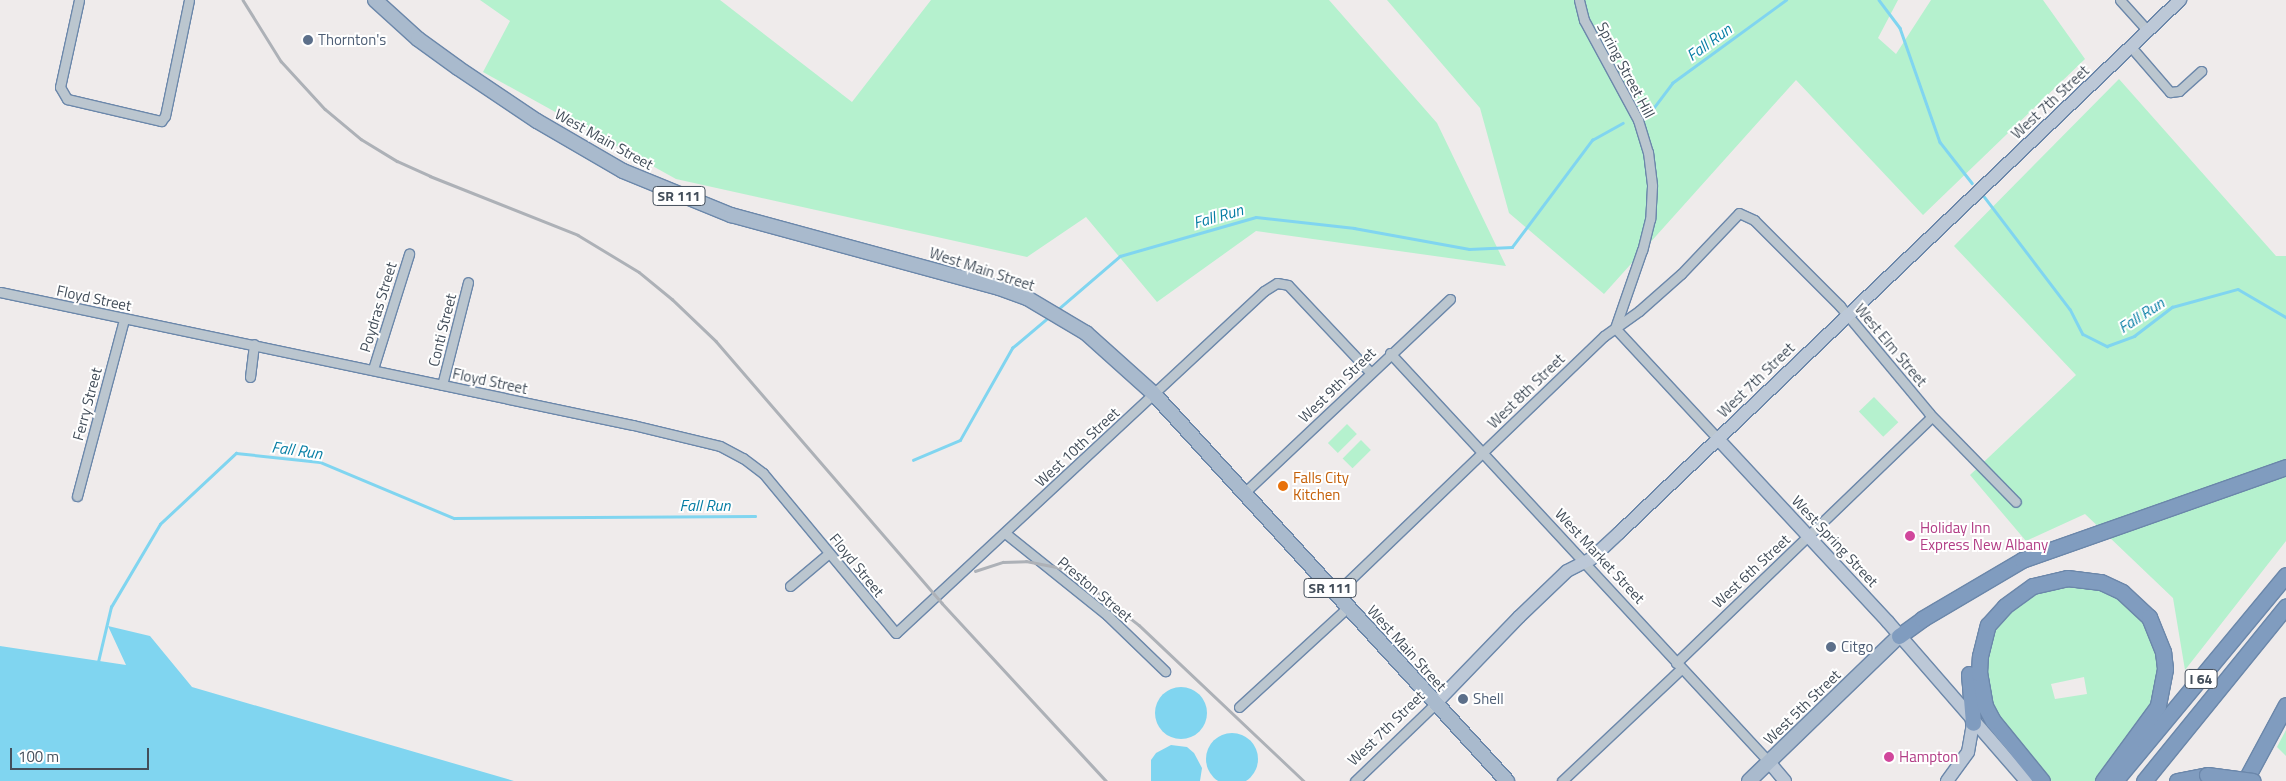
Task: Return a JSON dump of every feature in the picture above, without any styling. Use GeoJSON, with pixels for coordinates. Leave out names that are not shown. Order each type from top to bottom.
{"type":"FeatureCollection","features":[{"type":"Feature","properties":{"kind":"highway"},"geometry":{"type":"LineString","coordinates":[[1899,636],[1946,603],[2022,560],[2286,467]]}},
{"type":"Feature","properties":{"kind":"highway","name":"I 64"},"geometry":{"type":"LineString","coordinates":[[2114,781],[2286,575]]}},
{"type":"Feature","properties":{"kind":"highway"},"geometry":{"type":"LineString","coordinates":[[1973,723],[1968,675],[1970,654],[1988,625],[2026,590],[2067,578],[2112,586],[2137,603],[2149,617],[2162,652],[2163,688],[2148,723],[2102,781]]}},
{"type":"Feature","properties":{"kind":"highway"},"geometry":{"type":"LineString","coordinates":[[2122,781],[2286,583]]}},
{"type":"Feature","properties":{"kind":"highway","name":"I 64"},"geometry":{"type":"LineString","coordinates":[[2144,781],[2286,606]]}},
{"type":"Feature","properties":{"kind":"highway"},"geometry":{"type":"LineString","coordinates":[[1988,625],[1979,673],[1985,706],[1993,721],[2042,781]]}},
{"type":"Feature","properties":{"kind":"highway"},"geometry":{"type":"LineString","coordinates":[[2245,781],[2286,705]]}},
{"type":"Feature","properties":{"kind":"highway"},"geometry":{"type":"LineString","coordinates":[[2176,781],[2208,775],[2253,781]]}},
{"type":"Feature","properties":{"kind":"main road","name":"West Main Street"},"geometry":{"type":"LineString","coordinates":[[375,0],[418,39],[466,73],[578,147],[623,171],[731,214],[977,281],[1027,298],[1086,332],[1154,394],[1507,781]]}},
{"type":"Feature","properties":{"kind":"main road","name":"West 5th Street"},"geometry":{"type":"LineString","coordinates":[[1748,781],[1899,636]]}},
{"type":"Feature","properties":{"kind":"street"},"geometry":{"type":"LineString","coordinates":[[79,0],[60,87],[67,99],[161,120],[165,116],[188,0]]}},
{"type":"Feature","properties":{"kind":"street","name":"Spring Street Hill"},"geometry":{"type":"LineString","coordinates":[[1579,0],[1584,20],[1638,120],[1648,152],[1652,186],[1650,219],[1642,250],[1615,328]]}},
{"type":"Feature","properties":{"kind":"street"},"geometry":{"type":"LineString","coordinates":[[2120,0],[2148,31]]}},
{"type":"Feature","properties":{"kind":"street","name":"West 7th Street"},"geometry":{"type":"LineString","coordinates":[[1354,781],[1436,703],[1518,617],[1567,571],[1593,557],[2180,0]]}},
{"type":"Feature","properties":{"kind":"street"},"geometry":{"type":"LineString","coordinates":[[2131,47],[2170,92],[2179,91],[2201,71]]}},
{"type":"Feature","properties":{"kind":"street","name":"West 8th Street"},"geometry":{"type":"LineString","coordinates":[[1336,594],[1615,328],[1640,311],[1681,274],[1739,213]]}},
{"type":"Feature","properties":{"kind":"street","name":"West Elm Street"},"geometry":{"type":"LineString","coordinates":[[1739,213],[1754,220],[1848,314],[1932,417],[2016,502]]}},
{"type":"Feature","properties":{"kind":"street","name":"Poydras Street"},"geometry":{"type":"LineString","coordinates":[[373,369],[409,254]]}},
{"type":"Feature","properties":{"kind":"street","name":"Conti Street"},"geometry":{"type":"LineString","coordinates":[[442,385],[468,282]]}},
{"type":"Feature","properties":{"kind":"street","name":"West 10th Street"},"geometry":{"type":"LineString","coordinates":[[896,633],[1264,291],[1277,283],[1288,285],[1370,372]]}},
{"type":"Feature","properties":{"kind":"street","name":"Floyd Street"},"geometry":{"type":"LineString","coordinates":[[0,292],[373,369],[720,446],[743,458],[762,473],[896,633]]}},
{"type":"Feature","properties":{"kind":"street","name":"West 9th Street"},"geometry":{"type":"LineString","coordinates":[[1244,493],[1390,353],[1450,299]]}},
{"type":"Feature","properties":{"kind":"street","name":"Ferry Street"},"geometry":{"type":"LineString","coordinates":[[77,496],[124,319]]}},
{"type":"Feature","properties":{"kind":"street","name":"West Spring Street"},"geometry":{"type":"LineString","coordinates":[[1615,328],[1899,636],[1973,723],[2026,781]]}},
{"type":"Feature","properties":{"kind":"street"},"geometry":{"type":"LineString","coordinates":[[250,377],[254,344]]}},
{"type":"Feature","properties":{"kind":"street","name":"West Market Street"},"geometry":{"type":"LineString","coordinates":[[1390,353],[1786,781]]}},
{"type":"Feature","properties":{"kind":"street","name":"West 6th Street"},"geometry":{"type":"LineString","coordinates":[[1562,781],[1932,417]]}},
{"type":"Feature","properties":{"kind":"street","name":"Preston Street"},"geometry":{"type":"LineString","coordinates":[[1005,532],[1107,615],[1164,671]]}},
{"type":"Feature","properties":{"kind":"street"},"geometry":{"type":"LineString","coordinates":[[790,586],[829,553]]}},
{"type":"Feature","properties":{"kind":"street"},"geometry":{"type":"LineString","coordinates":[[1239,707],[1348,607]]}},
{"type":"Feature","properties":{"kind":"street"},"geometry":{"type":"LineString","coordinates":[[1947,781],[1968,752],[1973,723]]}},
{"type":"Feature","properties":{"kind":"green space"},"geometry":{"type":"Polygon","coordinates":[[[480,0],[720,0],[852,102],[931,0],[1329,0],[1437,123],[1506,266],[1256,231],[1157,302],[1086,217],[1027,257],[676,179],[483,72],[510,21],[480,0]]]}},
{"type":"Feature","properties":{"kind":"green space"},"geometry":{"type":"Polygon","coordinates":[[[1387,0],[1898,0],[1878,38],[1896,54],[1931,0],[2043,0],[2085,59],[1923,215],[1796,80],[1604,294],[1509,213],[1480,108],[1387,0]]]}},
{"type":"Feature","properties":{"kind":"green space"},"geometry":{"type":"Polygon","coordinates":[[[2119,79],[2276,256],[2286,256],[2286,541],[2185,670],[2173,598],[2085,514],[2026,541],[1970,475],[2076,375],[1954,246],[2119,79]]]}},
{"type":"Feature","properties":{"kind":"green space"},"geometry":{"type":"Polygon","coordinates":[[[1874,397],[1898,422],[1883,437],[1859,412],[1874,397]]]}},
{"type":"Feature","properties":{"kind":"green space"},"geometry":{"type":"Polygon","coordinates":[[[1347,424],[1357,434],[1338,453],[1328,443],[1347,424]]]}},
{"type":"Feature","properties":{"kind":"green space"},"geometry":{"type":"Polygon","coordinates":[[[1361,440],[1371,450],[1353,468],[1343,458],[1361,440]]]}},
{"type":"Feature","properties":{"kind":"green space"},"geometry":{"type":"Polygon","coordinates":[[[2069,584],[2088,585],[2124,600],[2149,627],[2158,661],[2156,694],[2143,722],[2096,781],[2051,781],[1993,709],[1985,671],[1992,636],[2015,605],[2032,594],[2069,584]],[[2084,677],[2051,684],[2055,699],[2087,694],[2084,677]]]}},
{"type":"Feature","properties":{"kind":"green space"},"geometry":{"type":"Polygon","coordinates":[[[2286,730],[2286,756],[2277,747],[2286,730]]]}},
{"type":"Feature","properties":{"kind":"water"},"geometry":{"type":"Polygon","coordinates":[[[108,626],[150,636],[192,687],[514,781],[0,781],[0,646],[126,665],[108,626]]]}},
{"type":"Feature","properties":{"kind":"water"},"geometry":{"type":"Polygon","coordinates":[[[1176,687],[1186,687],[1200,694],[1207,708],[1207,718],[1200,732],[1186,739],[1176,739],[1166,735],[1159,728],[1155,718],[1155,708],[1159,698],[1166,691],[1176,687]]]}},
{"type":"Feature","properties":{"kind":"water"},"geometry":{"type":"Polygon","coordinates":[[[1232,733],[1242,735],[1250,741],[1256,749],[1258,759],[1256,769],[1250,777],[1242,783],[1232,785],[1222,783],[1214,777],[1208,769],[1206,759],[1208,749],[1214,741],[1222,735],[1232,733]]]}},
{"type":"Feature","properties":{"kind":"water"},"geometry":{"type":"Polygon","coordinates":[[[1171,745],[1187,747],[1194,753],[1202,768],[1200,781],[1151,781],[1151,760],[1156,753],[1171,745]]]}},
{"type":"Feature","properties":{"kind":"waterway","name":"Fall Run"},"geometry":{"type":"LineString","coordinates":[[1652,110],[1672,83],[1786,0]]}},
{"type":"Feature","properties":{"kind":"waterway","name":"Fall Run"},"geometry":{"type":"LineString","coordinates":[[1879,0],[1900,28],[1940,142],[1972,183]]}},
{"type":"Feature","properties":{"kind":"waterway","name":"Fall Run"},"geometry":{"type":"LineString","coordinates":[[1056,311],[1120,256],[1256,217],[1354,228],[1469,249],[1512,247],[1592,140],[1623,123]]}},
{"type":"Feature","properties":{"kind":"waterway","name":"Fall Run"},"geometry":{"type":"LineString","coordinates":[[1983,195],[2070,309],[2083,334],[2107,346],[2134,336],[2172,307],[2238,289],[2286,317]]}},
{"type":"Feature","properties":{"kind":"waterway","name":"Fall Run"},"geometry":{"type":"LineString","coordinates":[[913,460],[960,440],[1012,348],[1050,316]]}},
{"type":"Feature","properties":{"kind":"waterway","name":"Fall Run"},"geometry":{"type":"LineString","coordinates":[[97,666],[111,607],[160,524],[236,453],[320,462],[454,518],[755,516]]}},
{"type":"Feature","properties":{"kind":"railway"},"geometry":{"type":"LineString","coordinates":[[243,0],[281,61],[325,109],[361,139],[397,161],[430,176],[578,235],[639,272],[672,299],[716,341],[942,603],[1106,781]]}},
{"type":"Feature","properties":{"kind":"railway"},"geometry":{"type":"LineString","coordinates":[[975,571],[1003,562],[1026,561],[1057,567],[1075,575],[1139,625],[1304,781]]}},
{"type":"Feature","properties":{"kind":"place","name":"Thornton's"},"geometry":{"type":"Point","coordinates":[308,40]}},
{"type":"Feature","properties":{"kind":"place","name":"Falls City Kitchen"},"geometry":{"type":"Point","coordinates":[1283,486]}},
{"type":"Feature","properties":{"kind":"place","name":"Holiday Inn Express New Albany"},"geometry":{"type":"Point","coordinates":[1910,536]}},
{"type":"Feature","properties":{"kind":"place","name":"Citgo"},"geometry":{"type":"Point","coordinates":[1831,647]}},
{"type":"Feature","properties":{"kind":"place","name":"Shell"},"geometry":{"type":"Point","coordinates":[1463,699]}},
{"type":"Feature","properties":{"kind":"place","name":"Hampton"},"geometry":{"type":"Point","coordinates":[1889,757]}}]}
